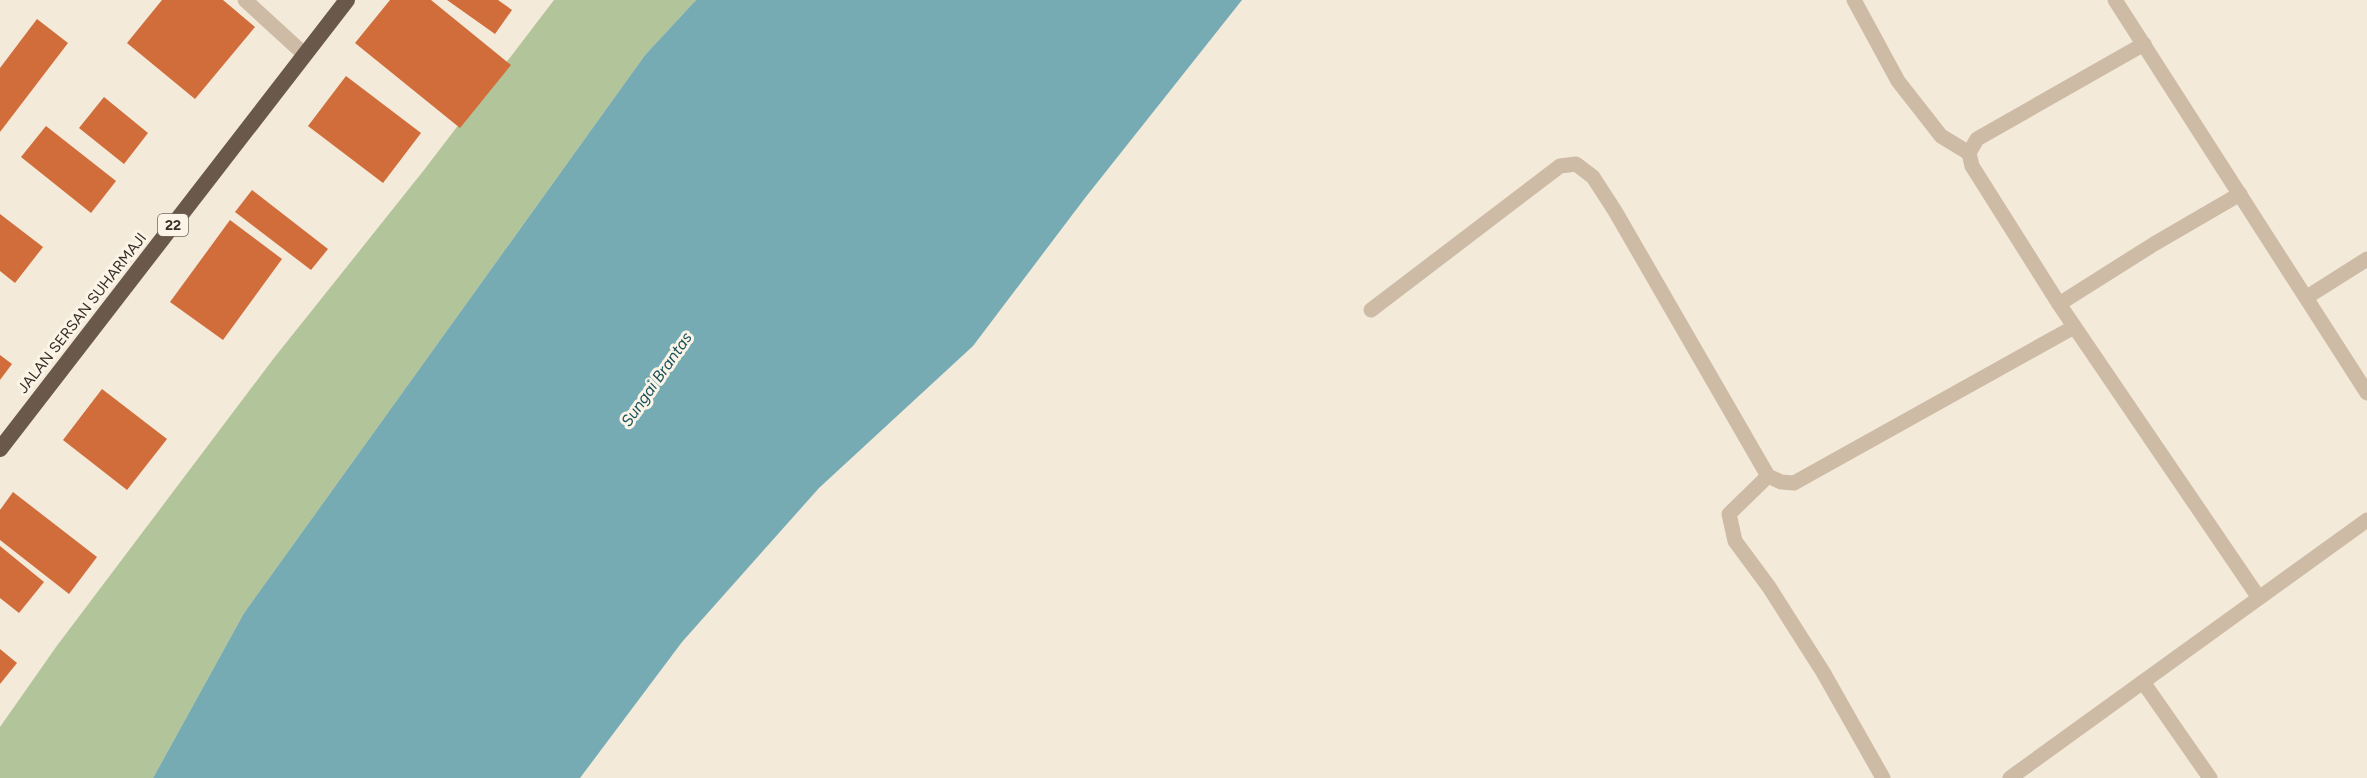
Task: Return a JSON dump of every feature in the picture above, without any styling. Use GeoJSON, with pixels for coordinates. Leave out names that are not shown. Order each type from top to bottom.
{"type":"FeatureCollection","features":[{"type":"Feature","properties":{"kind":"highway","name":"JALAN SERSAN SUHARMAJI"},"geometry":{"type":"LineString","coordinates":[[0,449],[347,0]]}},
{"type":"Feature","properties":{"kind":"street"},"geometry":{"type":"LineString","coordinates":[[245,0],[304,55]]}},
{"type":"Feature","properties":{"kind":"street"},"geometry":{"type":"LineString","coordinates":[[1854,0],[1898,81],[1941,136],[1969,153]]}},
{"type":"Feature","properties":{"kind":"street"},"geometry":{"type":"LineString","coordinates":[[2115,0],[2367,393]]}},
{"type":"Feature","properties":{"kind":"street"},"geometry":{"type":"LineString","coordinates":[[2144,44],[1977,139],[1969,153],[1972,166],[2059,304],[2259,598]]}},
{"type":"Feature","properties":{"kind":"street"},"geometry":{"type":"LineString","coordinates":[[1371,310],[1560,166],[1576,164],[1593,177],[1615,212],[1768,476],[1781,482],[1794,483],[2074,327]]}},
{"type":"Feature","properties":{"kind":"street"},"geometry":{"type":"LineString","coordinates":[[2059,304],[2154,244],[2240,194]]}},
{"type":"Feature","properties":{"kind":"street"},"geometry":{"type":"LineString","coordinates":[[2307,297],[2367,259]]}},
{"type":"Feature","properties":{"kind":"street"},"geometry":{"type":"LineString","coordinates":[[1768,476],[1729,514],[1735,541],[1823,672],[1883,778]]}},
{"type":"Feature","properties":{"kind":"street"},"geometry":{"type":"LineString","coordinates":[[2010,778],[2367,520]]}},
{"type":"Feature","properties":{"kind":"street"},"geometry":{"type":"LineString","coordinates":[[2143,682],[2210,778]]}},
{"type":"Feature","properties":{"kind":"green space"},"geometry":{"type":"Polygon","coordinates":[[[554,0],[696,0],[645,55],[244,613],[153,778],[0,778],[0,727],[56,647],[274,358],[424,170],[554,0]]]}},
{"type":"Feature","properties":{"kind":"water","name":"Sungai Brantas"},"geometry":{"type":"Polygon","coordinates":[[[696,0],[1242,0],[1085,198],[973,346],[819,488],[682,642],[580,778],[153,778],[244,613],[645,55],[696,0]]]}},
{"type":"Feature","properties":{"kind":"building"},"geometry":{"type":"Polygon","coordinates":[[[162,0],[223,0],[255,27],[195,99],[127,43],[162,0]]]}},
{"type":"Feature","properties":{"kind":"building"},"geometry":{"type":"Polygon","coordinates":[[[390,0],[431,0],[511,65],[460,128],[355,43],[390,0]]]}},
{"type":"Feature","properties":{"kind":"building"},"geometry":{"type":"Polygon","coordinates":[[[447,0],[498,0],[512,10],[495,34],[447,0]]]}},
{"type":"Feature","properties":{"kind":"building"},"geometry":{"type":"Polygon","coordinates":[[[37,19],[68,43],[0,132],[0,68],[37,19]]]}},
{"type":"Feature","properties":{"kind":"building"},"geometry":{"type":"Polygon","coordinates":[[[346,76],[421,133],[383,183],[308,126],[346,76]]]}},
{"type":"Feature","properties":{"kind":"building"},"geometry":{"type":"Polygon","coordinates":[[[104,97],[148,133],[124,164],[79,128],[104,97]]]}},
{"type":"Feature","properties":{"kind":"building"},"geometry":{"type":"Polygon","coordinates":[[[46,126],[116,181],[91,213],[21,157],[46,126]]]}},
{"type":"Feature","properties":{"kind":"building"},"geometry":{"type":"Polygon","coordinates":[[[252,190],[328,249],[311,270],[235,212],[252,190]]]}},
{"type":"Feature","properties":{"kind":"building"},"geometry":{"type":"Polygon","coordinates":[[[0,214],[43,247],[15,283],[0,271],[0,214]]]}},
{"type":"Feature","properties":{"kind":"building"},"geometry":{"type":"Polygon","coordinates":[[[230,220],[282,259],[223,340],[170,302],[230,220]]]}},
{"type":"Feature","properties":{"kind":"building"},"geometry":{"type":"Polygon","coordinates":[[[0,355],[12,364],[0,380],[0,355]]]}},
{"type":"Feature","properties":{"kind":"building"},"geometry":{"type":"Polygon","coordinates":[[[102,389],[167,439],[127,490],[63,440],[102,389]]]}},
{"type":"Feature","properties":{"kind":"building"},"geometry":{"type":"Polygon","coordinates":[[[13,492],[97,557],[69,594],[0,540],[0,510],[13,492]]]}},
{"type":"Feature","properties":{"kind":"building"},"geometry":{"type":"Polygon","coordinates":[[[0,546],[44,582],[19,613],[0,598],[0,546]]]}},
{"type":"Feature","properties":{"kind":"building"},"geometry":{"type":"Polygon","coordinates":[[[0,649],[17,663],[0,684],[0,649]]]}}]}
